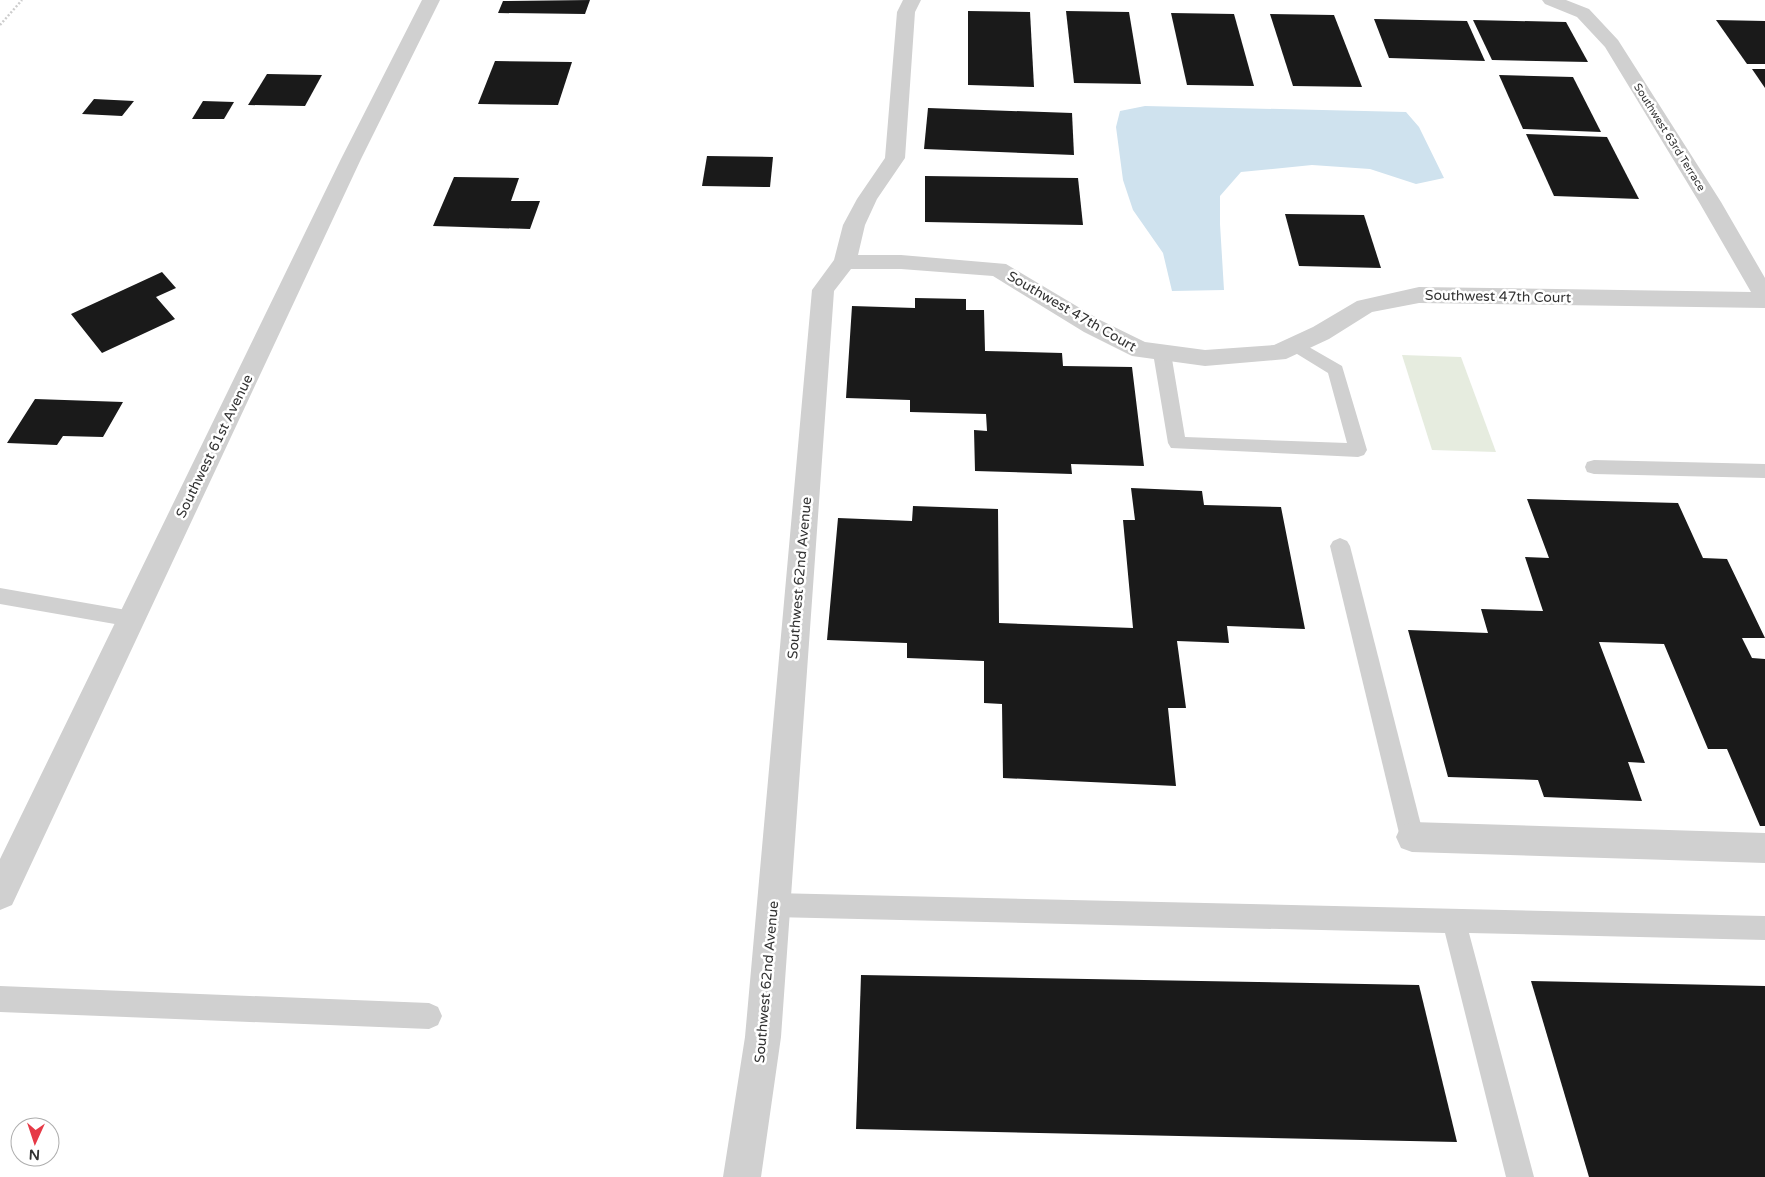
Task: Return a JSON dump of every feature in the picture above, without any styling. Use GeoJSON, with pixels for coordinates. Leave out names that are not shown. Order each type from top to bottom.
{"type":"FeatureCollection","features":[{"type":"Feature","properties":{"kind":"street","name":"Southwest 61st Avenue"},"geometry":{"type":"LineString","coordinates":[[0,894],[352,159],[432,0]]}},
{"type":"Feature","properties":{"kind":"street","name":"Southwest 62nd Avenue"},"geometry":{"type":"LineString","coordinates":[[742,1177],[763,1037],[823,290],[846,262],[854,225],[867,198],[895,158],[906,12],[912,0]]}},
{"type":"Feature","properties":{"kind":"street","name":"Southwest 63rd Terrace"},"geometry":{"type":"LineString","coordinates":[[1551,0],[1583,13],[1612,44],[1710,202],[1765,299]]}},
{"type":"Feature","properties":{"kind":"street","name":"Southwest 47th Court"},"geometry":{"type":"LineString","coordinates":[[846,262],[901,262],[998,269],[1092,326],[1140,350],[1204,358],[1278,353],[1321,333],[1364,306],[1419,295],[1765,299]]}},
{"type":"Feature","properties":{"kind":"street"},"geometry":{"type":"LineString","coordinates":[[1412,837],[1765,848]]}},
{"type":"Feature","properties":{"kind":"lane"},"geometry":{"type":"LineString","coordinates":[[1162,353],[1177,443],[1358,450],[1336,370],[1295,345]]}},
{"type":"Feature","properties":{"kind":"lane"},"geometry":{"type":"LineString","coordinates":[[1594,467],[1765,471]]}},
{"type":"Feature","properties":{"kind":"lane"},"geometry":{"type":"LineString","coordinates":[[1340,546],[1412,837]]}},
{"type":"Feature","properties":{"kind":"lane"},"geometry":{"type":"LineString","coordinates":[[0,596],[132,619]]}},
{"type":"Feature","properties":{"kind":"lane"},"geometry":{"type":"LineString","coordinates":[[773,906],[1765,928]]}},
{"type":"Feature","properties":{"kind":"lane"},"geometry":{"type":"LineString","coordinates":[[1454,921],[1520,1177]]}},
{"type":"Feature","properties":{"kind":"lane"},"geometry":{"type":"LineString","coordinates":[[0,999],[429,1016]]}},
{"type":"Feature","properties":{"kind":"path"},"geometry":{"type":"LineString","coordinates":[[0,25],[22,0]]}},
{"type":"Feature","properties":{"kind":"shaded area"},"geometry":{"type":"Polygon","coordinates":[[[1402,355],[1461,357],[1496,452],[1432,450],[1402,355]]]}},
{"type":"Feature","properties":{"kind":"water"},"geometry":{"type":"Polygon","coordinates":[[[1145,106],[1406,112],[1419,127],[1444,178],[1416,184],[1370,169],[1312,165],[1241,172],[1220,196],[1224,290],[1172,291],[1163,253],[1133,210],[1123,180],[1116,127],[1120,111],[1145,106]]]}},
{"type":"Feature","properties":{"kind":"building"},"geometry":{"type":"Polygon","coordinates":[[[590,0],[585,14],[498,13],[503,1],[590,0]]]}},
{"type":"Feature","properties":{"kind":"building"},"geometry":{"type":"Polygon","coordinates":[[[968,11],[1030,12],[1034,87],[968,85],[968,11]]]}},
{"type":"Feature","properties":{"kind":"building"},"geometry":{"type":"Polygon","coordinates":[[[1066,11],[1129,12],[1141,84],[1074,83],[1066,11]]]}},
{"type":"Feature","properties":{"kind":"building"},"geometry":{"type":"Polygon","coordinates":[[[1171,13],[1234,14],[1254,86],[1187,85],[1171,13]]]}},
{"type":"Feature","properties":{"kind":"building"},"geometry":{"type":"Polygon","coordinates":[[[1270,14],[1334,15],[1362,87],[1293,86],[1270,14]]]}},
{"type":"Feature","properties":{"kind":"building"},"geometry":{"type":"Polygon","coordinates":[[[1374,19],[1467,21],[1485,61],[1389,58],[1374,19]]]}},
{"type":"Feature","properties":{"kind":"building"},"geometry":{"type":"Polygon","coordinates":[[[1473,20],[1566,22],[1588,62],[1492,60],[1473,20]]]}},
{"type":"Feature","properties":{"kind":"building"},"geometry":{"type":"Polygon","coordinates":[[[1716,20],[1765,21],[1765,64],[1747,64],[1716,20]]]}},
{"type":"Feature","properties":{"kind":"building"},"geometry":{"type":"Polygon","coordinates":[[[495,61],[572,62],[558,105],[478,104],[495,61]]]}},
{"type":"Feature","properties":{"kind":"building"},"geometry":{"type":"Polygon","coordinates":[[[1752,69],[1765,69],[1765,88],[1752,69]]]}},
{"type":"Feature","properties":{"kind":"building"},"geometry":{"type":"Polygon","coordinates":[[[267,74],[322,75],[305,106],[248,105],[267,74]]]}},
{"type":"Feature","properties":{"kind":"building"},"geometry":{"type":"Polygon","coordinates":[[[1499,75],[1573,77],[1601,132],[1523,129],[1499,75]]]}},
{"type":"Feature","properties":{"kind":"building"},"geometry":{"type":"Polygon","coordinates":[[[94,99],[134,101],[122,116],[82,114],[94,99]]]}},
{"type":"Feature","properties":{"kind":"building"},"geometry":{"type":"Polygon","coordinates":[[[203,101],[234,102],[224,119],[192,119],[203,101]]]}},
{"type":"Feature","properties":{"kind":"building"},"geometry":{"type":"Polygon","coordinates":[[[928,108],[1072,113],[1074,155],[924,149],[928,108]]]}},
{"type":"Feature","properties":{"kind":"building"},"geometry":{"type":"Polygon","coordinates":[[[1526,134],[1607,137],[1639,199],[1554,196],[1526,134]]]}},
{"type":"Feature","properties":{"kind":"building"},"geometry":{"type":"Polygon","coordinates":[[[707,156],[773,157],[770,187],[702,186],[707,156]]]}},
{"type":"Feature","properties":{"kind":"building"},"geometry":{"type":"Polygon","coordinates":[[[925,176],[1078,178],[1083,225],[925,222],[925,176]]]}},
{"type":"Feature","properties":{"kind":"building"},"geometry":{"type":"Polygon","coordinates":[[[454,177],[519,178],[511,201],[540,201],[530,229],[433,226],[454,177]]]}},
{"type":"Feature","properties":{"kind":"building"},"geometry":{"type":"Polygon","coordinates":[[[1285,214],[1364,215],[1381,268],[1299,266],[1285,214]]]}},
{"type":"Feature","properties":{"kind":"building"},"geometry":{"type":"Polygon","coordinates":[[[162,272],[176,288],[156,297],[175,319],[102,353],[71,314],[162,272]]]}},
{"type":"Feature","properties":{"kind":"building"},"geometry":{"type":"Polygon","coordinates":[[[915,298],[966,299],[966,310],[984,310],[985,351],[1062,353],[1063,366],[1132,367],[1144,466],[1071,464],[1072,474],[975,471],[974,430],[987,431],[986,414],[910,412],[910,400],[846,398],[852,306],[915,308],[915,298]]]}},
{"type":"Feature","properties":{"kind":"building"},"geometry":{"type":"Polygon","coordinates":[[[35,399],[123,402],[103,437],[63,436],[57,445],[7,443],[35,399]]]}},
{"type":"Feature","properties":{"kind":"building"},"geometry":{"type":"Polygon","coordinates":[[[1131,488],[1202,491],[1204,505],[1281,507],[1305,629],[1227,626],[1229,643],[1177,641],[1186,708],[1168,708],[1176,786],[1003,778],[1002,704],[984,703],[984,661],[907,658],[907,643],[827,640],[838,518],[912,521],[913,506],[998,509],[999,623],[1133,628],[1123,520],[1135,520],[1131,488]]]}},
{"type":"Feature","properties":{"kind":"building"},"geometry":{"type":"Polygon","coordinates":[[[1527,499],[1678,503],[1703,558],[1727,559],[1765,638],[1742,638],[1752,658],[1765,659],[1765,826],[1760,826],[1727,749],[1708,749],[1664,644],[1599,642],[1645,763],[1628,762],[1642,801],[1544,797],[1538,780],[1448,777],[1408,630],[1488,633],[1481,609],[1543,611],[1525,557],[1549,558],[1527,499]]]}},
{"type":"Feature","properties":{"kind":"building"},"geometry":{"type":"Polygon","coordinates":[[[861,975],[1419,985],[1457,1142],[856,1129],[861,975]]]}},
{"type":"Feature","properties":{"kind":"building"},"geometry":{"type":"Polygon","coordinates":[[[1531,981],[1765,986],[1765,1177],[1589,1177],[1531,981]]]}}]}
